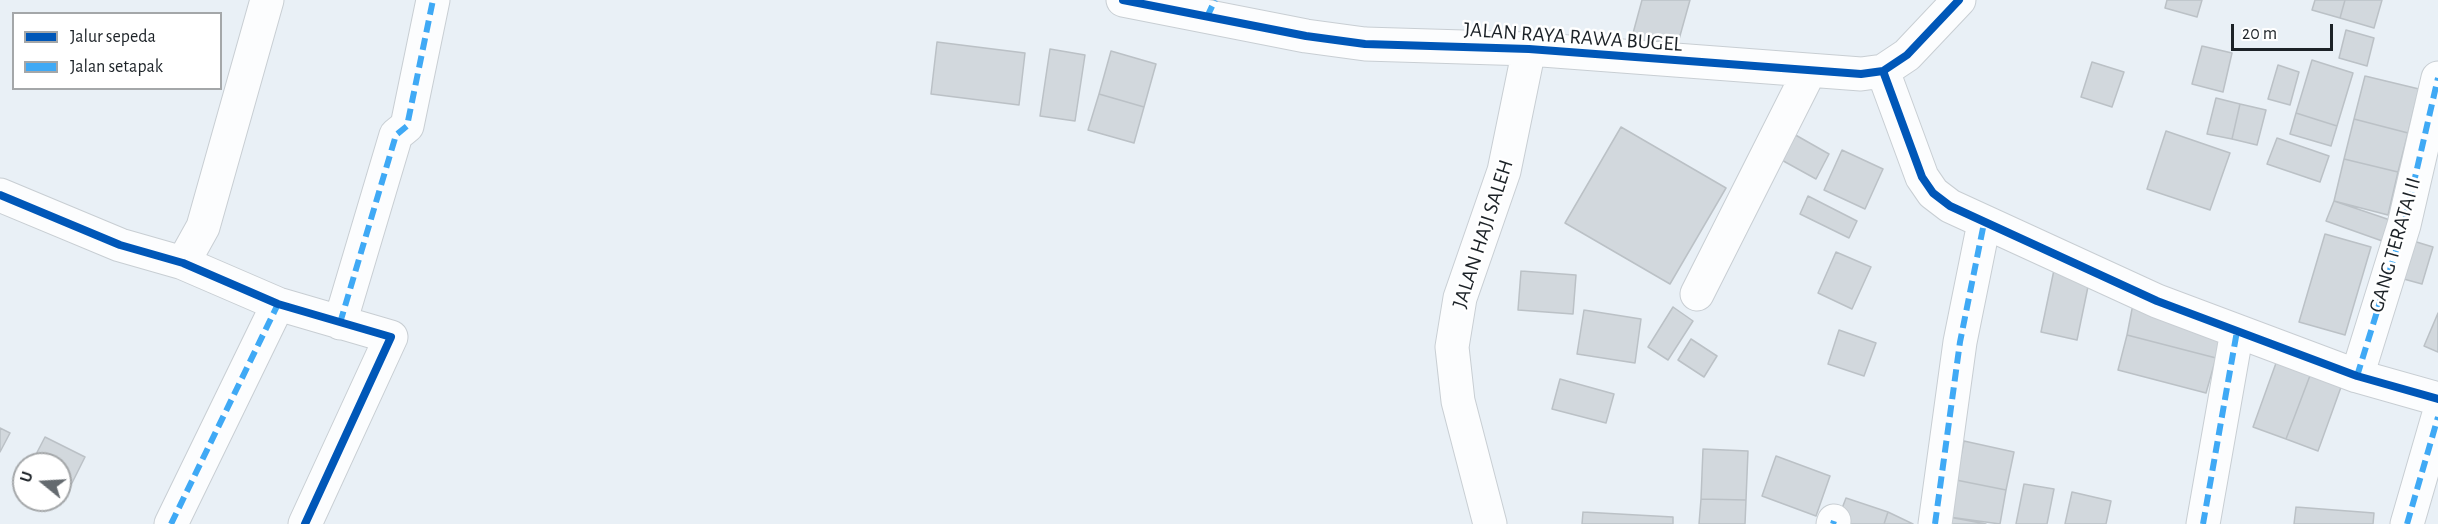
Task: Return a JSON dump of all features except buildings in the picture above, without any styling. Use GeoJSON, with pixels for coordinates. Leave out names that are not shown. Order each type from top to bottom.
{"type":"FeatureCollection","features":[{"type":"Feature","properties":{"kind":"street"},"geometry":{"type":"LineString","coordinates":[[183,263],[204,227],[267,0]]}},
{"type":"Feature","properties":{"kind":"street"},"geometry":{"type":"LineString","coordinates":[[340,323],[396,135],[407,126],[433,0]]}},
{"type":"Feature","properties":{"kind":"street","name":"JALAN RAYA RAWA BUGEL"},"geometry":{"type":"LineString","coordinates":[[1123,0],[1211,9],[1365,44],[1529,49],[1809,72],[1861,74],[1883,71],[1907,55],[1959,0]]}},
{"type":"Feature","properties":{"kind":"street","name":"JALAN HAJI SALEH"},"geometry":{"type":"LineString","coordinates":[[1490,524],[1458,401],[1452,347],[1460,297],[1504,171],[1529,49]]}},
{"type":"Feature","properties":{"kind":"street"},"geometry":{"type":"LineString","coordinates":[[1883,71],[1923,177],[1933,193],[1950,206],[2157,301],[2357,376],[2438,399]]}},
{"type":"Feature","properties":{"kind":"street"},"geometry":{"type":"LineString","coordinates":[[1698,294],[1809,72]]}},
{"type":"Feature","properties":{"kind":"street","name":"GANG TERATAI II"},"geometry":{"type":"LineString","coordinates":[[2357,376],[2404,225],[2438,78]]}},
{"type":"Feature","properties":{"kind":"street"},"geometry":{"type":"LineString","coordinates":[[0,195],[120,245],[183,263],[278,304],[391,337],[305,524]]}},
{"type":"Feature","properties":{"kind":"street"},"geometry":{"type":"LineString","coordinates":[[1935,524],[1960,342],[1984,223]]}},
{"type":"Feature","properties":{"kind":"street"},"geometry":{"type":"LineString","coordinates":[[171,524],[278,304]]}},
{"type":"Feature","properties":{"kind":"street"},"geometry":{"type":"LineString","coordinates":[[2203,524],[2237,331]]}},
{"type":"Feature","properties":{"kind":"street"},"geometry":{"type":"LineString","coordinates":[[2407,524],[2438,417]]}},
{"type":"Feature","properties":{"kind":"marked path"},"geometry":{"type":"LineString","coordinates":[[340,323],[396,135],[407,126],[433,0]]}},
{"type":"Feature","properties":{"kind":"marked path"},"geometry":{"type":"LineString","coordinates":[[1207,17],[1215,0]]}},
{"type":"Feature","properties":{"kind":"marked path"},"geometry":{"type":"LineString","coordinates":[[2357,376],[2404,225],[2438,78]]}},
{"type":"Feature","properties":{"kind":"marked path"},"geometry":{"type":"LineString","coordinates":[[1935,524],[1960,342],[1984,223]]}},
{"type":"Feature","properties":{"kind":"marked path"},"geometry":{"type":"LineString","coordinates":[[171,524],[278,304]]}},
{"type":"Feature","properties":{"kind":"marked path"},"geometry":{"type":"LineString","coordinates":[[2203,524],[2237,331]]}},
{"type":"Feature","properties":{"kind":"marked path"},"geometry":{"type":"LineString","coordinates":[[2407,524],[2438,417]]}},
{"type":"Feature","properties":{"kind":"cycle path"},"geometry":{"type":"LineString","coordinates":[[1123,0],[1306,36],[1365,44],[1529,49],[1861,74],[1883,71],[1907,55],[1959,0]]}},
{"type":"Feature","properties":{"kind":"cycle path"},"geometry":{"type":"LineString","coordinates":[[1883,71],[1922,177],[1933,193],[1950,206],[2157,301],[2357,376],[2438,399]]}},
{"type":"Feature","properties":{"kind":"cycle path"},"geometry":{"type":"LineString","coordinates":[[0,195],[120,245],[183,263],[278,304],[391,337],[305,524]]}}]}
